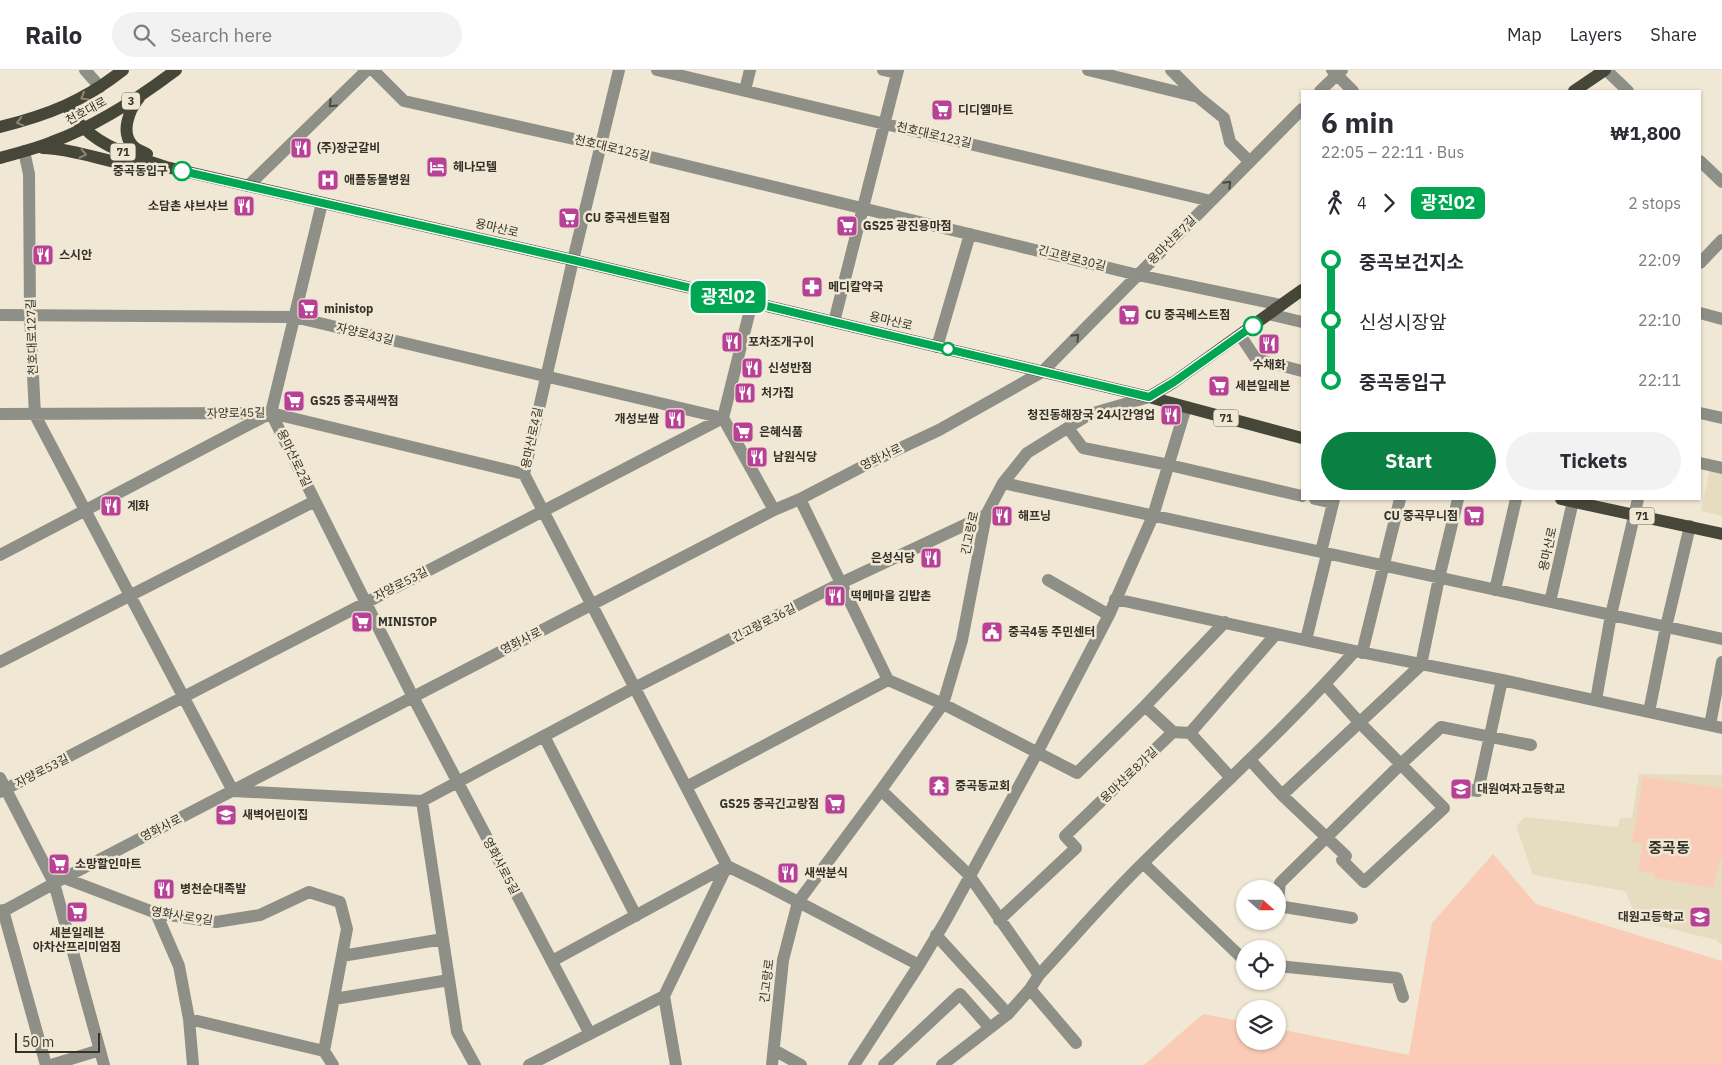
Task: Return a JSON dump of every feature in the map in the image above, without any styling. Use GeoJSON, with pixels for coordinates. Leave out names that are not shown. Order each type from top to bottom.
{"type":"FeatureCollection","features":[{"type":"Feature","properties":{"kind":"main road","name":"천호대로"},"geometry":{"type":"LineString","coordinates":[[0,127],[67,106],[100,87],[123,70]]}},
{"type":"Feature","properties":{"kind":"main road","name":"천호대로"},"geometry":{"type":"LineString","coordinates":[[0,158],[51,143],[84,128],[142,94],[176,70]]}},
{"type":"Feature","properties":{"kind":"main road"},"geometry":{"type":"LineString","coordinates":[[1575,90],[1605,70]]}},
{"type":"Feature","properties":{"kind":"main road"},"geometry":{"type":"LineString","coordinates":[[142,94],[135,102],[128,118],[127,136],[134,148],[166,167]]}},
{"type":"Feature","properties":{"kind":"main road","name":"용마산로"},"geometry":{"type":"LineString","coordinates":[[67,106],[84,128],[103,142],[124,152],[166,167],[937,346],[1149,397],[1301,438]]}},
{"type":"Feature","properties":{"kind":"main road"},"geometry":{"type":"LineString","coordinates":[[30,149],[61,150],[135,167],[166,167]]}},
{"type":"Feature","properties":{"kind":"main road","name":"긴고랑로"},"geometry":{"type":"LineString","coordinates":[[1149,397],[1174,382],[1301,291]]}},
{"type":"Feature","properties":{"kind":"main road","name":"용마산로"},"geometry":{"type":"LineString","coordinates":[[1567,500],[1722,534]]}},
{"type":"Feature","properties":{"kind":"street"},"geometry":{"type":"LineString","coordinates":[[85,70],[100,87]]}},
{"type":"Feature","properties":{"kind":"street"},"geometry":{"type":"LineString","coordinates":[[248,186],[367,70]]}},
{"type":"Feature","properties":{"kind":"street","name":"천호대로125길"},"geometry":{"type":"LineString","coordinates":[[373,70],[404,101],[600,145],[863,208]]}},
{"type":"Feature","properties":{"kind":"street","name":"용마산로4길"},"geometry":{"type":"LineString","coordinates":[[620,70],[600,145],[524,474],[727,866]]}},
{"type":"Feature","properties":{"kind":"street","name":"천호대로123길"},"geometry":{"type":"LineString","coordinates":[[657,70],[1212,201]]}},
{"type":"Feature","properties":{"kind":"street"},"geometry":{"type":"LineString","coordinates":[[745,90],[750,70]]}},
{"type":"Feature","properties":{"kind":"street"},"geometry":{"type":"LineString","coordinates":[[834,322],[897,72],[883,70]]}},
{"type":"Feature","properties":{"kind":"street"},"geometry":{"type":"LineString","coordinates":[[1088,70],[1198,97]]}},
{"type":"Feature","properties":{"kind":"street"},"geometry":{"type":"LineString","coordinates":[[1172,70],[1198,97],[1224,118],[1230,142],[1250,162]]}},
{"type":"Feature","properties":{"kind":"street"},"geometry":{"type":"LineString","coordinates":[[1605,70],[1627,90]]}},
{"type":"Feature","properties":{"kind":"street"},"geometry":{"type":"LineString","coordinates":[[1321,90],[1337,72],[1352,90]]}},
{"type":"Feature","properties":{"kind":"street","name":"용마산로7길"},"geometry":{"type":"LineString","coordinates":[[1042,372],[1301,110]]}},
{"type":"Feature","properties":{"kind":"street","name":"천호대로127길"},"geometry":{"type":"LineString","coordinates":[[30,149],[30,315],[35,415],[233,791]]}},
{"type":"Feature","properties":{"kind":"street"},"geometry":{"type":"LineString","coordinates":[[1701,161],[1722,182]]}},
{"type":"Feature","properties":{"kind":"street"},"geometry":{"type":"LineString","coordinates":[[0,555],[271,413],[322,203]]}},
{"type":"Feature","properties":{"kind":"street","name":"긴고랑로30길"},"geometry":{"type":"LineString","coordinates":[[863,208],[1138,274],[1282,305]]}},
{"type":"Feature","properties":{"kind":"street"},"geometry":{"type":"LineString","coordinates":[[937,346],[970,234]]}},
{"type":"Feature","properties":{"kind":"street"},"geometry":{"type":"LineString","coordinates":[[1701,262],[1722,240]]}},
{"type":"Feature","properties":{"kind":"street"},"geometry":{"type":"LineString","coordinates":[[752,302],[723,418],[774,510]]}},
{"type":"Feature","properties":{"kind":"street"},"geometry":{"type":"LineString","coordinates":[[1701,313],[1722,319]]}},
{"type":"Feature","properties":{"kind":"street"},"geometry":{"type":"LineString","coordinates":[[1268,314],[1301,322]]}},
{"type":"Feature","properties":{"kind":"street","name":"자양로43길"},"geometry":{"type":"LineString","coordinates":[[0,315],[294,317],[723,418]]}},
{"type":"Feature","properties":{"kind":"street"},"geometry":{"type":"LineString","coordinates":[[1240,335],[1256,359],[1301,371]]}},
{"type":"Feature","properties":{"kind":"street","name":"영화사로"},"geometry":{"type":"LineString","coordinates":[[1,912],[59,880],[774,510],[939,430],[1042,372]]}},
{"type":"Feature","properties":{"kind":"street","name":"긴고랑로"},"geometry":{"type":"LineString","coordinates":[[772,1065],[783,960],[798,902],[943,704],[962,640],[986,515],[1003,483],[1027,453],[1090,414],[1149,397]]}},
{"type":"Feature","properties":{"kind":"street"},"geometry":{"type":"LineString","coordinates":[[876,1059],[919,965],[1038,753],[1109,615],[1153,516],[1186,407]]}},
{"type":"Feature","properties":{"kind":"street","name":"자양로45길"},"geometry":{"type":"LineString","coordinates":[[0,414],[271,413],[524,474]]}},
{"type":"Feature","properties":{"kind":"street","name":"용마산로2길"},"geometry":{"type":"LineString","coordinates":[[271,413],[413,697]]}},
{"type":"Feature","properties":{"kind":"street"},"geometry":{"type":"LineString","coordinates":[[1701,413],[1722,418]]}},
{"type":"Feature","properties":{"kind":"street","name":"자양로53길"},"geometry":{"type":"LineString","coordinates":[[2,787],[184,697],[723,418]]}},
{"type":"Feature","properties":{"kind":"street"},"geometry":{"type":"LineString","coordinates":[[1068,428],[1083,448],[1168,465],[1301,496]]}},
{"type":"Feature","properties":{"kind":"street"},"geometry":{"type":"LineString","coordinates":[[1701,463],[1722,468]]}},
{"type":"Feature","properties":{"kind":"street"},"geometry":{"type":"LineString","coordinates":[[1003,483],[1722,639]]}},
{"type":"Feature","properties":{"kind":"street"},"geometry":{"type":"LineString","coordinates":[[800,499],[888,680],[943,704],[1077,773],[1145,706],[1225,622]]}},
{"type":"Feature","properties":{"kind":"street"},"geometry":{"type":"LineString","coordinates":[[942,1065],[1008,1014],[1030,989],[1039,975],[1143,862],[1359,652],[1400,500]]}},
{"type":"Feature","properties":{"kind":"street"},"geometry":{"type":"LineString","coordinates":[[1282,795],[1421,665],[1458,500]]}},
{"type":"Feature","properties":{"kind":"street"},"geometry":{"type":"LineString","coordinates":[[1495,590],[1516,500]]}},
{"type":"Feature","properties":{"kind":"street","name":"용마산로"},"geometry":{"type":"LineString","coordinates":[[1550,602],[1567,500]]}},
{"type":"Feature","properties":{"kind":"street"},"geometry":{"type":"LineString","coordinates":[[1596,700],[1611,615],[1638,500]]}},
{"type":"Feature","properties":{"kind":"street"},"geometry":{"type":"LineString","coordinates":[[0,662],[315,501]]}},
{"type":"Feature","properties":{"kind":"street"},"geometry":{"type":"LineString","coordinates":[[1306,640],[1334,501]]}},
{"type":"Feature","properties":{"kind":"street","name":"긴고랑로36길"},"geometry":{"type":"LineString","coordinates":[[422,800],[634,688],[841,584],[986,515]]}},
{"type":"Feature","properties":{"kind":"street"},"geometry":{"type":"LineString","coordinates":[[1649,712],[1666,627],[1690,526]]}},
{"type":"Feature","properties":{"kind":"street"},"geometry":{"type":"LineString","coordinates":[[1048,580],[1109,615]]}},
{"type":"Feature","properties":{"kind":"street"},"geometry":{"type":"LineString","coordinates":[[1115,598],[1359,652],[1502,680],[1716,726],[1722,662]]}},
{"type":"Feature","properties":{"kind":"street"},"geometry":{"type":"LineString","coordinates":[[1190,733],[1276,634]]}},
{"type":"Feature","properties":{"kind":"street"},"geometry":{"type":"LineString","coordinates":[[686,787],[888,680]]}},
{"type":"Feature","properties":{"kind":"street"},"geometry":{"type":"LineString","coordinates":[[1462,789],[1478,791],[1502,680]]}},
{"type":"Feature","properties":{"kind":"street"},"geometry":{"type":"LineString","coordinates":[[1250,760],[1282,795],[1346,856],[1342,860],[1364,882],[1444,808],[1359,722],[1325,684]]}},
{"type":"Feature","properties":{"kind":"street","name":"영화사로5길"},"geometry":{"type":"LineString","coordinates":[[413,697],[590,1034]]}},
{"type":"Feature","properties":{"kind":"street"},"geometry":{"type":"LineString","coordinates":[[1145,706],[1173,732],[1190,733],[1231,778]]}},
{"type":"Feature","properties":{"kind":"street"},"geometry":{"type":"LineString","coordinates":[[1283,880],[1441,727],[1531,745]]}},
{"type":"Feature","properties":{"kind":"street","name":"용마산로8가길"},"geometry":{"type":"LineString","coordinates":[[999,920],[1076,848],[1065,836],[1173,732]]}},
{"type":"Feature","properties":{"kind":"street"},"geometry":{"type":"LineString","coordinates":[[544,736],[636,916]]}},
{"type":"Feature","properties":{"kind":"street"},"geometry":{"type":"LineString","coordinates":[[2,787],[59,880],[104,1065]]}},
{"type":"Feature","properties":{"kind":"street"},"geometry":{"type":"LineString","coordinates":[[881,790],[970,875],[999,920],[1039,975]]}},
{"type":"Feature","properties":{"kind":"street"},"geometry":{"type":"LineString","coordinates":[[233,791],[422,800],[456,1032],[475,1065]]}},
{"type":"Feature","properties":{"kind":"street"},"geometry":{"type":"LineString","coordinates":[[1143,862],[1236,952]]}},
{"type":"Feature","properties":{"kind":"street"},"geometry":{"type":"LineString","coordinates":[[552,961],[727,866]]}},
{"type":"Feature","properties":{"kind":"street"},"geometry":{"type":"LineString","coordinates":[[727,866],[919,965]]}},
{"type":"Feature","properties":{"kind":"street"},"geometry":{"type":"LineString","coordinates":[[676,1065],[664,996],[727,866]]}},
{"type":"Feature","properties":{"kind":"street","name":"영화사로9길"},"geometry":{"type":"LineString","coordinates":[[59,880],[156,913],[216,922],[260,915],[309,892],[340,902],[347,929],[324,1052]]}},
{"type":"Feature","properties":{"kind":"street"},"geometry":{"type":"LineString","coordinates":[[1286,907],[1352,918]]}},
{"type":"Feature","properties":{"kind":"street"},"geometry":{"type":"LineString","coordinates":[[1,912],[46,1065]]}},
{"type":"Feature","properties":{"kind":"street"},"geometry":{"type":"LineString","coordinates":[[156,913],[179,966],[189,1019],[193,1065]]}},
{"type":"Feature","properties":{"kind":"street"},"geometry":{"type":"LineString","coordinates":[[936,935],[1008,1014]]}},
{"type":"Feature","properties":{"kind":"street"},"geometry":{"type":"LineString","coordinates":[[342,956],[443,939]]}},
{"type":"Feature","properties":{"kind":"street"},"geometry":{"type":"LineString","coordinates":[[1286,967],[1397,978],[1403,997]]}},
{"type":"Feature","properties":{"kind":"street"},"geometry":{"type":"LineString","coordinates":[[334,999],[449,980]]}},
{"type":"Feature","properties":{"kind":"street"},"geometry":{"type":"LineString","coordinates":[[1030,989],[1076,1043]]}},
{"type":"Feature","properties":{"kind":"street"},"geometry":{"type":"LineString","coordinates":[[854,1065],[876,1059],[960,994],[989,1027]]}},
{"type":"Feature","properties":{"kind":"street"},"geometry":{"type":"LineString","coordinates":[[535,1064],[664,996]]}},
{"type":"Feature","properties":{"kind":"street"},"geometry":{"type":"LineString","coordinates":[[189,1019],[324,1052],[333,1065]]}},
{"type":"Feature","properties":{"kind":"street"},"geometry":{"type":"LineString","coordinates":[[51,1065],[100,1050]]}},
{"type":"Feature","properties":{"kind":"street"},"geometry":{"type":"LineString","coordinates":[[774,1050],[801,1065]]}},
{"type":"Feature","properties":{"kind":"shaded area"},"geometry":{"type":"Polygon","coordinates":[[[1710,469],[1722,472],[1722,516],[1701,511],[1710,469]]]}},
{"type":"Feature","properties":{"kind":"shaded area"},"geometry":{"type":"Polygon","coordinates":[[[1639,774],[1722,775],[1722,945],[1716,940],[1639,921],[1625,891],[1533,875],[1516,826],[1525,817],[1618,827],[1620,818],[1632,818],[1639,774]]]}},
{"type":"Feature","properties":{"kind":"shaded area"},"geometry":{"type":"Polygon","coordinates":[[[1643,777],[1722,788],[1722,859],[1720,859],[1713,888],[1654,878],[1655,873],[1638,871],[1643,844],[1632,842],[1643,777]]]}},
{"type":"Feature","properties":{"kind":"shaded area"},"geometry":{"type":"Polygon","coordinates":[[[1493,854],[1536,904],[1722,961],[1722,1065],[1144,1065],[1203,1014],[1236,1020],[1236,1050],[1286,1050],[1286,1031],[1409,1055],[1432,923],[1493,854]]]}},
{"type":"Feature","properties":{"kind":"bus line","name":"광진02"},"geometry":{"type":"LineString","coordinates":[[182,171],[573,260],[1149,397],[1174,382],[1253,326]]}},
{"type":"Feature","properties":{"kind":"place","name":"디디엘마트"},"geometry":{"type":"Point","coordinates":[942,110]}},
{"type":"Feature","properties":{"kind":"place","name":"(주)장군갈비"},"geometry":{"type":"Point","coordinates":[301,148]}},
{"type":"Feature","properties":{"kind":"place","name":"헤나모텔"},"geometry":{"type":"Point","coordinates":[437,167]}},
{"type":"Feature","properties":{"kind":"place","name":"중곡동입구"},"geometry":{"type":"Point","coordinates":[182,171]}},
{"type":"Feature","properties":{"kind":"place","name":"애플동물병원"},"geometry":{"type":"Point","coordinates":[328,180]}},
{"type":"Feature","properties":{"kind":"place","name":"소담촌 샤브샤브"},"geometry":{"type":"Point","coordinates":[244,206]}},
{"type":"Feature","properties":{"kind":"place","name":"CU 중곡센트럴점"},"geometry":{"type":"Point","coordinates":[569,218]}},
{"type":"Feature","properties":{"kind":"place","name":"GS25 광진용마점"},"geometry":{"type":"Point","coordinates":[847,226]}},
{"type":"Feature","properties":{"kind":"place","name":"스시안"},"geometry":{"type":"Point","coordinates":[43,255]}},
{"type":"Feature","properties":{"kind":"place","name":"메디칼약국"},"geometry":{"type":"Point","coordinates":[812,287]}},
{"type":"Feature","properties":{"kind":"place","name":"ministop"},"geometry":{"type":"Point","coordinates":[308,309]}},
{"type":"Feature","properties":{"kind":"place","name":"CU 중곡베스트점"},"geometry":{"type":"Point","coordinates":[1129,315]}},
{"type":"Feature","properties":{"kind":"place","name":"포차조개구이"},"geometry":{"type":"Point","coordinates":[732,342]}},
{"type":"Feature","properties":{"kind":"place","name":"수채화"},"geometry":{"type":"Point","coordinates":[1269,344]}},
{"type":"Feature","properties":{"kind":"place","name":"신성반점"},"geometry":{"type":"Point","coordinates":[752,368]}},
{"type":"Feature","properties":{"kind":"place","name":"세븐일레븐"},"geometry":{"type":"Point","coordinates":[1219,386]}},
{"type":"Feature","properties":{"kind":"place","name":"처가집"},"geometry":{"type":"Point","coordinates":[745,393]}},
{"type":"Feature","properties":{"kind":"place","name":"GS25 중곡새싹점"},"geometry":{"type":"Point","coordinates":[294,401]}},
{"type":"Feature","properties":{"kind":"place","name":"청진동해장국 24시간영업"},"geometry":{"type":"Point","coordinates":[1171,415]}},
{"type":"Feature","properties":{"kind":"place","name":"개성보쌈"},"geometry":{"type":"Point","coordinates":[675,419]}},
{"type":"Feature","properties":{"kind":"place","name":"은혜식품"},"geometry":{"type":"Point","coordinates":[743,432]}},
{"type":"Feature","properties":{"kind":"place","name":"남원식당"},"geometry":{"type":"Point","coordinates":[757,457]}},
{"type":"Feature","properties":{"kind":"place","name":"계화"},"geometry":{"type":"Point","coordinates":[111,506]}},
{"type":"Feature","properties":{"kind":"place","name":"해프닝"},"geometry":{"type":"Point","coordinates":[1002,516]}},
{"type":"Feature","properties":{"kind":"place","name":"CU 중곡무니점"},"geometry":{"type":"Point","coordinates":[1474,516]}},
{"type":"Feature","properties":{"kind":"place","name":"은성식당"},"geometry":{"type":"Point","coordinates":[931,558]}},
{"type":"Feature","properties":{"kind":"place","name":"떡메마을 김밥촌"},"geometry":{"type":"Point","coordinates":[835,596]}},
{"type":"Feature","properties":{"kind":"place","name":"MINISTOP"},"geometry":{"type":"Point","coordinates":[362,622]}},
{"type":"Feature","properties":{"kind":"place","name":"중곡4동 주민센터"},"geometry":{"type":"Point","coordinates":[992,632]}},
{"type":"Feature","properties":{"kind":"place","name":"중곡동교회"},"geometry":{"type":"Point","coordinates":[939,786]}},
{"type":"Feature","properties":{"kind":"place","name":"대원여자고등학교"},"geometry":{"type":"Point","coordinates":[1461,789]}},
{"type":"Feature","properties":{"kind":"place","name":"GS25 중곡긴고랑점"},"geometry":{"type":"Point","coordinates":[835,804]}},
{"type":"Feature","properties":{"kind":"place","name":"새벽어린이집"},"geometry":{"type":"Point","coordinates":[226,815]}},
{"type":"Feature","properties":{"kind":"place","name":"소망할인마트"},"geometry":{"type":"Point","coordinates":[59,864]}},
{"type":"Feature","properties":{"kind":"place","name":"새싹분식"},"geometry":{"type":"Point","coordinates":[788,873]}},
{"type":"Feature","properties":{"kind":"place","name":"병천순대족발"},"geometry":{"type":"Point","coordinates":[164,889]}},
{"type":"Feature","properties":{"kind":"place","name":"세븐일레븐 아차산프리미엄점"},"geometry":{"type":"Point","coordinates":[77,912]}},
{"type":"Feature","properties":{"kind":"place","name":"대원고등학교"},"geometry":{"type":"Point","coordinates":[1700,917]}},
{"type":"Feature","properties":{"kind":"district","name":"중곡동"},"geometry":{"type":"Point","coordinates":[1669,848]}}]}
